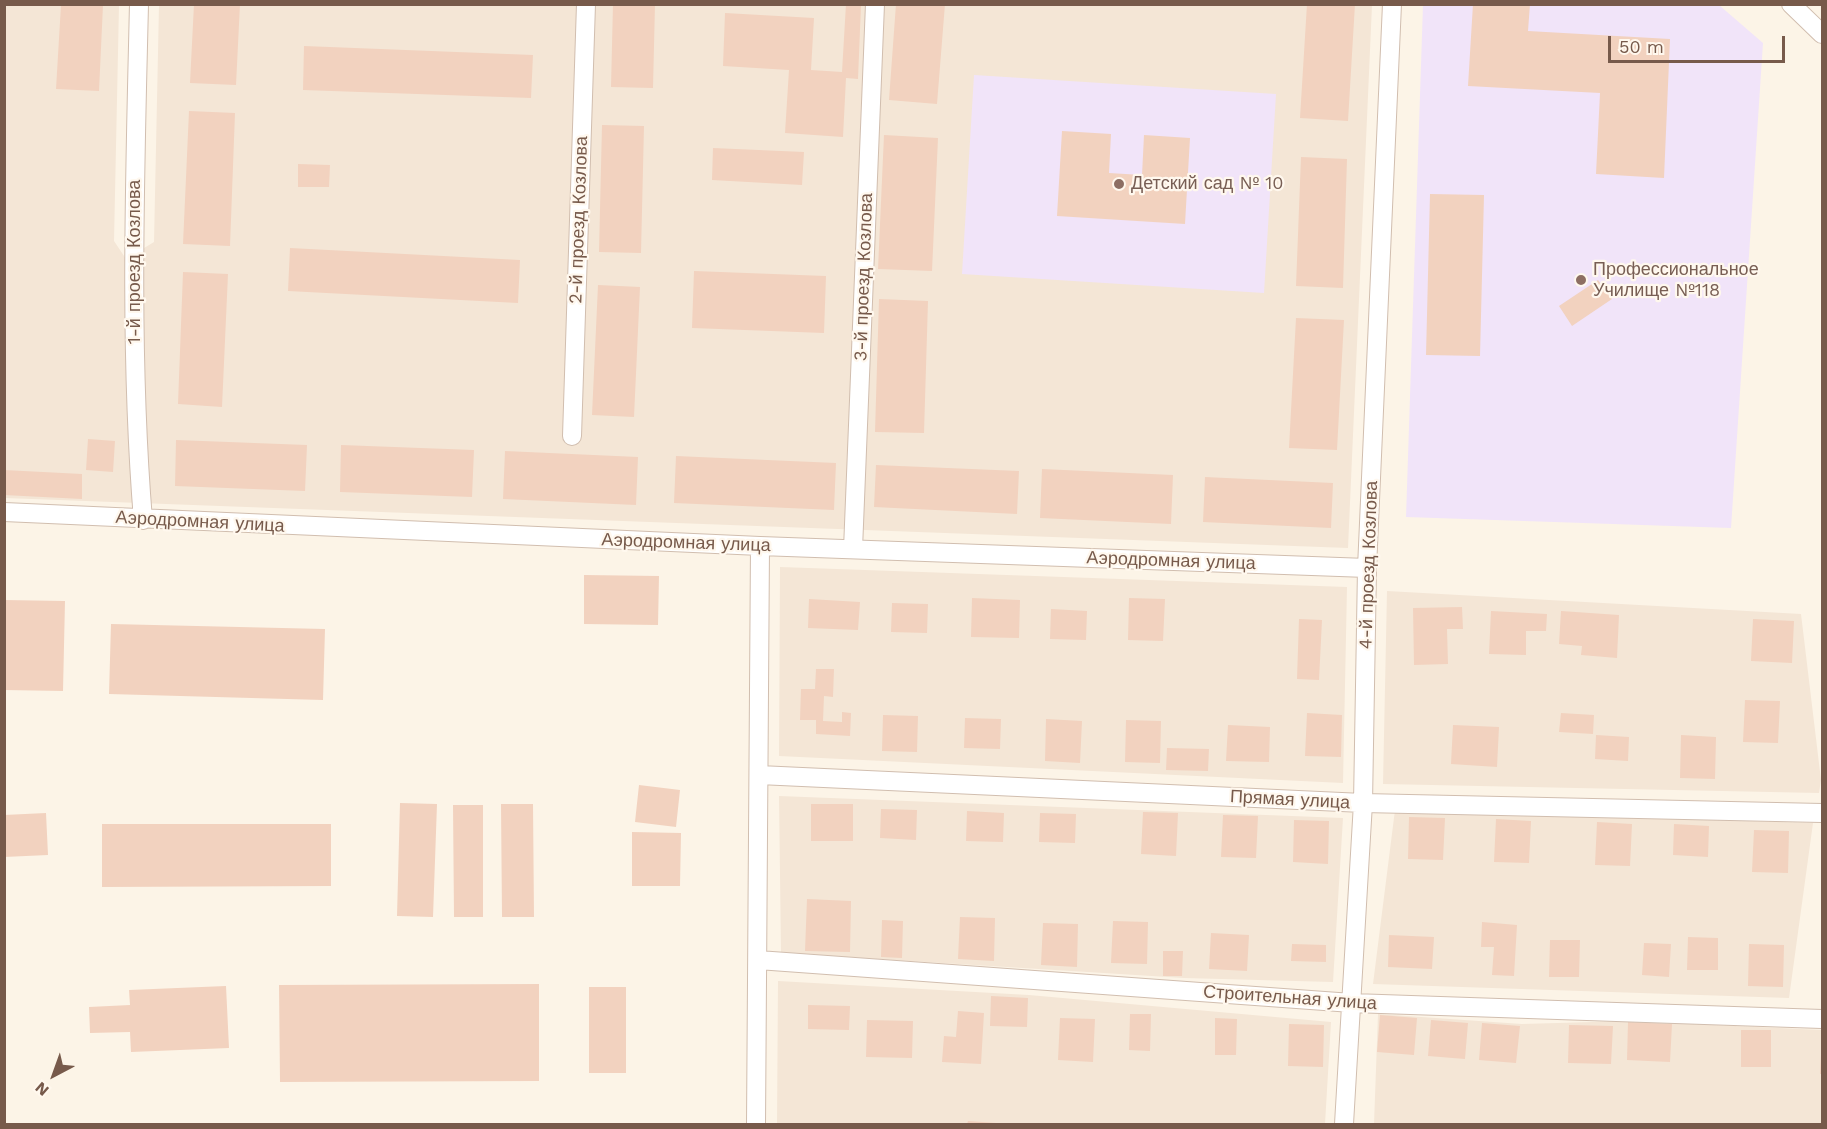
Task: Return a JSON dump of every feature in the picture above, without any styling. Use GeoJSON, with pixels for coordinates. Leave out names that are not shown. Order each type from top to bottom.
{"type":"FeatureCollection","features":[{"type":"Feature","properties":{"kind":"street","name":"1-й проезд Козлова"},"geometry":{"type":"LineString","coordinates":[[139,4],[134,241],[136,436],[143,520]]}},
{"type":"Feature","properties":{"kind":"street","name":"2-й проезд Козлова"},"geometry":{"type":"LineString","coordinates":[[572,436],[586,4]]}},
{"type":"Feature","properties":{"kind":"street","name":"3-й проезд Козлова"},"geometry":{"type":"LineString","coordinates":[[853,549],[875,4]]}},
{"type":"Feature","properties":{"kind":"street","name":"4-й проезд Козлова"},"geometry":{"type":"LineString","coordinates":[[1344,1125],[1363,803],[1367,568],[1392,4]]}},
{"type":"Feature","properties":{"kind":"street"},"geometry":{"type":"LineString","coordinates":[[1791,4],[1822,34]]}},
{"type":"Feature","properties":{"kind":"street","name":"Аэродромная улица"},"geometry":{"type":"LineString","coordinates":[[4,512],[760,546],[1367,568]]}},
{"type":"Feature","properties":{"kind":"street"},"geometry":{"type":"LineString","coordinates":[[756,1125],[760,546]]}},
{"type":"Feature","properties":{"kind":"street","name":"Прямая улица"},"geometry":{"type":"LineString","coordinates":[[759,775],[1363,803],[1822,813]]}},
{"type":"Feature","properties":{"kind":"street","name":"Строительная улица"},"geometry":{"type":"LineString","coordinates":[[758,960],[1352,1003],[1822,1019]]}},
{"type":"Feature","properties":{"kind":"shaded area"},"geometry":{"type":"Polygon","coordinates":[[[5,5],[119,5],[114,241],[126,259],[154,242],[159,5],[1372,5],[1348,548],[5,498],[5,5]]]}},
{"type":"Feature","properties":{"kind":"shaded area","name":"Профессиональное Училище №118"},"geometry":{"type":"Polygon","coordinates":[[[1423,5],[1719,5],[1763,43],[1731,528],[1406,517],[1423,5]]]}},
{"type":"Feature","properties":{"kind":"shaded area","name":"Детский сад № 10"},"geometry":{"type":"Polygon","coordinates":[[[974,75],[1276,94],[1264,293],[962,274],[974,75]]]}},
{"type":"Feature","properties":{"kind":"shaded area"},"geometry":{"type":"Polygon","coordinates":[[[780,567],[1347,587],[1343,783],[779,756],[780,567]]]}},
{"type":"Feature","properties":{"kind":"shaded area"},"geometry":{"type":"Polygon","coordinates":[[[1387,591],[1801,614],[1821,780],[1819,793],[1383,784],[1387,591]]]}},
{"type":"Feature","properties":{"kind":"shaded area"},"geometry":{"type":"Polygon","coordinates":[[[779,796],[1343,818],[1333,982],[1184,978],[781,953],[779,796]]]}},
{"type":"Feature","properties":{"kind":"shaded area"},"geometry":{"type":"Polygon","coordinates":[[[1395,810],[1813,823],[1789,998],[1373,984],[1395,810]]]}},
{"type":"Feature","properties":{"kind":"shaded area"},"geometry":{"type":"Polygon","coordinates":[[[778,981],[1029,995],[1331,1022],[1325,1124],[777,1124],[778,981]]]}},
{"type":"Feature","properties":{"kind":"shaded area"},"geometry":{"type":"Polygon","coordinates":[[[1378,1014],[1522,1024],[1628,1021],[1822,1030],[1822,1124],[1374,1124],[1378,1014]]]}},
{"type":"Feature","properties":{"kind":"building"},"geometry":{"type":"Polygon","coordinates":[[[194,4],[240,4],[236,85],[190,83],[194,4]]]}},
{"type":"Feature","properties":{"kind":"building"},"geometry":{"type":"Polygon","coordinates":[[[613,4],[655,4],[653,88],[611,87],[613,4]]]}},
{"type":"Feature","properties":{"kind":"building"},"geometry":{"type":"Polygon","coordinates":[[[846,4],[861,5],[858,79],[846,78],[843,137],[785,133],[789,70],[723,66],[725,13],[814,18],[811,70],[842,72],[846,4]]]}},
{"type":"Feature","properties":{"kind":"building"},"geometry":{"type":"Polygon","coordinates":[[[896,4],[945,4],[937,104],[889,100],[896,4]]]}},
{"type":"Feature","properties":{"kind":"building"},"geometry":{"type":"Polygon","coordinates":[[[1307,4],[1355,4],[1348,121],[1300,118],[1307,4]]]}},
{"type":"Feature","properties":{"kind":"building"},"geometry":{"type":"Polygon","coordinates":[[[1473,4],[1530,4],[1528,31],[1670,39],[1664,178],[1596,174],[1600,93],[1468,86],[1473,4]]]}},
{"type":"Feature","properties":{"kind":"building"},"geometry":{"type":"Polygon","coordinates":[[[61,5],[103,5],[99,91],[56,89],[61,5]]]}},
{"type":"Feature","properties":{"kind":"building"},"geometry":{"type":"Polygon","coordinates":[[[304,46],[533,55],[531,98],[303,90],[304,46]]]}},
{"type":"Feature","properties":{"kind":"building"},"geometry":{"type":"Polygon","coordinates":[[[189,111],[235,113],[230,246],[183,244],[189,111]]]}},
{"type":"Feature","properties":{"kind":"building"},"geometry":{"type":"Polygon","coordinates":[[[602,125],[644,126],[641,253],[599,252],[602,125]]]}},
{"type":"Feature","properties":{"kind":"building"},"geometry":{"type":"Polygon","coordinates":[[[1062,131],[1111,134],[1109,173],[1142,175],[1144,135],[1190,138],[1185,224],[1057,216],[1062,131]]]}},
{"type":"Feature","properties":{"kind":"building"},"geometry":{"type":"Polygon","coordinates":[[[884,135],[938,138],[932,271],[878,269],[884,135]]]}},
{"type":"Feature","properties":{"kind":"building"},"geometry":{"type":"Polygon","coordinates":[[[713,148],[804,152],[802,185],[712,180],[713,148]]]}},
{"type":"Feature","properties":{"kind":"building"},"geometry":{"type":"Polygon","coordinates":[[[1301,157],[1347,159],[1343,288],[1296,286],[1301,157]]]}},
{"type":"Feature","properties":{"kind":"building"},"geometry":{"type":"Polygon","coordinates":[[[298,164],[330,165],[329,187],[298,187],[298,164]]]}},
{"type":"Feature","properties":{"kind":"building"},"geometry":{"type":"Polygon","coordinates":[[[1430,194],[1484,195],[1480,356],[1426,355],[1430,194]]]}},
{"type":"Feature","properties":{"kind":"building"},"geometry":{"type":"Polygon","coordinates":[[[290,248],[520,260],[518,303],[288,291],[290,248]]]}},
{"type":"Feature","properties":{"kind":"building"},"geometry":{"type":"Polygon","coordinates":[[[694,271],[826,276],[824,333],[692,328],[694,271]]]}},
{"type":"Feature","properties":{"kind":"building"},"geometry":{"type":"Polygon","coordinates":[[[183,272],[228,274],[222,407],[178,404],[183,272]]]}},
{"type":"Feature","properties":{"kind":"building"},"geometry":{"type":"Polygon","coordinates":[[[1598,280],[1612,299],[1572,326],[1559,306],[1598,280]]]}},
{"type":"Feature","properties":{"kind":"building"},"geometry":{"type":"Polygon","coordinates":[[[598,285],[640,287],[634,417],[592,415],[598,285]]]}},
{"type":"Feature","properties":{"kind":"building"},"geometry":{"type":"Polygon","coordinates":[[[879,299],[928,301],[924,433],[875,432],[879,299]]]}},
{"type":"Feature","properties":{"kind":"building"},"geometry":{"type":"Polygon","coordinates":[[[1296,318],[1344,320],[1337,450],[1289,448],[1296,318]]]}},
{"type":"Feature","properties":{"kind":"building"},"geometry":{"type":"Polygon","coordinates":[[[88,439],[115,441],[113,472],[86,470],[88,439]]]}},
{"type":"Feature","properties":{"kind":"building"},"geometry":{"type":"Polygon","coordinates":[[[176,440],[307,445],[305,491],[175,486],[176,440]]]}},
{"type":"Feature","properties":{"kind":"building"},"geometry":{"type":"Polygon","coordinates":[[[341,445],[474,450],[472,497],[340,492],[341,445]]]}},
{"type":"Feature","properties":{"kind":"building"},"geometry":{"type":"Polygon","coordinates":[[[505,451],[638,457],[636,505],[503,499],[505,451]]]}},
{"type":"Feature","properties":{"kind":"building"},"geometry":{"type":"Polygon","coordinates":[[[676,456],[836,463],[834,510],[674,503],[676,456]]]}},
{"type":"Feature","properties":{"kind":"building"},"geometry":{"type":"Polygon","coordinates":[[[876,465],[1019,471],[1017,514],[874,507],[876,465]]]}},
{"type":"Feature","properties":{"kind":"building"},"geometry":{"type":"Polygon","coordinates":[[[1042,469],[1173,475],[1171,524],[1040,518],[1042,469]]]}},
{"type":"Feature","properties":{"kind":"building"},"geometry":{"type":"Polygon","coordinates":[[[4,470],[82,474],[82,499],[4,495],[4,470]]]}},
{"type":"Feature","properties":{"kind":"building"},"geometry":{"type":"Polygon","coordinates":[[[1205,477],[1333,483],[1331,528],[1203,522],[1205,477]]]}},
{"type":"Feature","properties":{"kind":"building"},"geometry":{"type":"Polygon","coordinates":[[[584,575],[659,576],[658,625],[584,624],[584,575]]]}},
{"type":"Feature","properties":{"kind":"building"},"geometry":{"type":"Polygon","coordinates":[[[972,598],[1020,600],[1019,638],[971,637],[972,598]]]}},
{"type":"Feature","properties":{"kind":"building"},"geometry":{"type":"Polygon","coordinates":[[[1129,598],[1165,599],[1163,641],[1128,640],[1129,598]]]}},
{"type":"Feature","properties":{"kind":"building"},"geometry":{"type":"Polygon","coordinates":[[[809,599],[860,602],[858,630],[808,628],[809,599]]]}},
{"type":"Feature","properties":{"kind":"building"},"geometry":{"type":"Polygon","coordinates":[[[4,600],[65,601],[63,691],[4,690],[4,600]]]}},
{"type":"Feature","properties":{"kind":"building"},"geometry":{"type":"Polygon","coordinates":[[[892,603],[928,604],[927,633],[891,632],[892,603]]]}},
{"type":"Feature","properties":{"kind":"building"},"geometry":{"type":"Polygon","coordinates":[[[1462,607],[1463,629],[1447,629],[1448,664],[1414,665],[1413,608],[1462,607]]]}},
{"type":"Feature","properties":{"kind":"building"},"geometry":{"type":"Polygon","coordinates":[[[1051,609],[1087,611],[1086,640],[1050,639],[1051,609]]]}},
{"type":"Feature","properties":{"kind":"building"},"geometry":{"type":"Polygon","coordinates":[[[1491,611],[1547,614],[1546,631],[1526,631],[1526,655],[1489,654],[1491,611]]]}},
{"type":"Feature","properties":{"kind":"building"},"geometry":{"type":"Polygon","coordinates":[[[1561,611],[1619,615],[1617,658],[1581,655],[1582,646],[1559,644],[1561,611]]]}},
{"type":"Feature","properties":{"kind":"building"},"geometry":{"type":"Polygon","coordinates":[[[1299,619],[1322,620],[1319,680],[1297,679],[1299,619]]]}},
{"type":"Feature","properties":{"kind":"building"},"geometry":{"type":"Polygon","coordinates":[[[1753,619],[1794,621],[1792,663],[1751,661],[1753,619]]]}},
{"type":"Feature","properties":{"kind":"building"},"geometry":{"type":"Polygon","coordinates":[[[111,624],[325,629],[323,700],[109,694],[111,624]]]}},
{"type":"Feature","properties":{"kind":"building"},"geometry":{"type":"Polygon","coordinates":[[[816,669],[834,669],[833,697],[824,696],[823,721],[842,722],[842,712],[851,713],[850,736],[816,734],[816,720],[800,720],[801,689],[815,689],[816,669]]]}},
{"type":"Feature","properties":{"kind":"building"},"geometry":{"type":"Polygon","coordinates":[[[1745,700],[1780,701],[1778,743],[1743,742],[1745,700]]]}},
{"type":"Feature","properties":{"kind":"building"},"geometry":{"type":"Polygon","coordinates":[[[1307,713],[1342,715],[1341,757],[1305,756],[1307,713]]]}},
{"type":"Feature","properties":{"kind":"building"},"geometry":{"type":"Polygon","coordinates":[[[1561,713],[1594,715],[1593,734],[1559,732],[1561,713]]]}},
{"type":"Feature","properties":{"kind":"building"},"geometry":{"type":"Polygon","coordinates":[[[883,715],[918,716],[917,752],[882,751],[883,715]]]}},
{"type":"Feature","properties":{"kind":"building"},"geometry":{"type":"Polygon","coordinates":[[[965,718],[1001,719],[1000,749],[964,748],[965,718]]]}},
{"type":"Feature","properties":{"kind":"building"},"geometry":{"type":"Polygon","coordinates":[[[1046,719],[1082,721],[1080,763],[1045,761],[1046,719]]]}},
{"type":"Feature","properties":{"kind":"building"},"geometry":{"type":"Polygon","coordinates":[[[1126,720],[1161,721],[1160,763],[1125,762],[1126,720]]]}},
{"type":"Feature","properties":{"kind":"building"},"geometry":{"type":"Polygon","coordinates":[[[1228,725],[1270,727],[1269,762],[1226,761],[1228,725]]]}},
{"type":"Feature","properties":{"kind":"building"},"geometry":{"type":"Polygon","coordinates":[[[1453,725],[1499,727],[1497,767],[1451,764],[1453,725]]]}},
{"type":"Feature","properties":{"kind":"building"},"geometry":{"type":"Polygon","coordinates":[[[1596,735],[1629,737],[1628,761],[1595,759],[1596,735]]]}},
{"type":"Feature","properties":{"kind":"building"},"geometry":{"type":"Polygon","coordinates":[[[1681,735],[1716,737],[1715,779],[1680,778],[1681,735]]]}},
{"type":"Feature","properties":{"kind":"building"},"geometry":{"type":"Polygon","coordinates":[[[1167,748],[1209,749],[1208,771],[1166,770],[1167,748]]]}},
{"type":"Feature","properties":{"kind":"building"},"geometry":{"type":"Polygon","coordinates":[[[639,785],[680,790],[676,827],[635,822],[639,785]]]}},
{"type":"Feature","properties":{"kind":"building"},"geometry":{"type":"Polygon","coordinates":[[[400,803],[437,804],[433,917],[397,916],[400,803]]]}},
{"type":"Feature","properties":{"kind":"building"},"geometry":{"type":"Polygon","coordinates":[[[501,804],[533,804],[534,917],[502,917],[501,804]]]}},
{"type":"Feature","properties":{"kind":"building"},"geometry":{"type":"Polygon","coordinates":[[[811,804],[853,804],[853,841],[811,841],[811,804]]]}},
{"type":"Feature","properties":{"kind":"building"},"geometry":{"type":"Polygon","coordinates":[[[453,805],[483,805],[483,917],[454,917],[453,805]]]}},
{"type":"Feature","properties":{"kind":"building"},"geometry":{"type":"Polygon","coordinates":[[[881,809],[917,810],[916,840],[880,838],[881,809]]]}},
{"type":"Feature","properties":{"kind":"building"},"geometry":{"type":"Polygon","coordinates":[[[967,811],[1004,813],[1003,842],[966,841],[967,811]]]}},
{"type":"Feature","properties":{"kind":"building"},"geometry":{"type":"Polygon","coordinates":[[[1143,812],[1178,813],[1176,856],[1141,854],[1143,812]]]}},
{"type":"Feature","properties":{"kind":"building"},"geometry":{"type":"Polygon","coordinates":[[[46,813],[48,855],[4,857],[4,815],[46,813]]]}},
{"type":"Feature","properties":{"kind":"building"},"geometry":{"type":"Polygon","coordinates":[[[1040,813],[1076,814],[1075,843],[1039,842],[1040,813]]]}},
{"type":"Feature","properties":{"kind":"building"},"geometry":{"type":"Polygon","coordinates":[[[1223,815],[1258,816],[1256,858],[1221,857],[1223,815]]]}},
{"type":"Feature","properties":{"kind":"building"},"geometry":{"type":"Polygon","coordinates":[[[1409,817],[1445,818],[1443,860],[1408,859],[1409,817]]]}},
{"type":"Feature","properties":{"kind":"building"},"geometry":{"type":"Polygon","coordinates":[[[1496,819],[1531,821],[1529,863],[1494,862],[1496,819]]]}},
{"type":"Feature","properties":{"kind":"building"},"geometry":{"type":"Polygon","coordinates":[[[1294,820],[1329,821],[1328,864],[1293,862],[1294,820]]]}},
{"type":"Feature","properties":{"kind":"building"},"geometry":{"type":"Polygon","coordinates":[[[1597,822],[1632,824],[1630,866],[1595,865],[1597,822]]]}},
{"type":"Feature","properties":{"kind":"building"},"geometry":{"type":"Polygon","coordinates":[[[102,824],[331,824],[331,886],[102,887],[102,824]]]}},
{"type":"Feature","properties":{"kind":"building"},"geometry":{"type":"Polygon","coordinates":[[[1674,824],[1709,826],[1708,857],[1673,855],[1674,824]]]}},
{"type":"Feature","properties":{"kind":"building"},"geometry":{"type":"Polygon","coordinates":[[[1754,830],[1789,831],[1788,873],[1752,872],[1754,830]]]}},
{"type":"Feature","properties":{"kind":"building"},"geometry":{"type":"Polygon","coordinates":[[[632,832],[681,833],[680,886],[632,886],[632,832]]]}},
{"type":"Feature","properties":{"kind":"building"},"geometry":{"type":"Polygon","coordinates":[[[807,899],[851,901],[850,952],[805,951],[807,899]]]}},
{"type":"Feature","properties":{"kind":"building"},"geometry":{"type":"Polygon","coordinates":[[[960,917],[995,918],[994,961],[958,959],[960,917]]]}},
{"type":"Feature","properties":{"kind":"building"},"geometry":{"type":"Polygon","coordinates":[[[882,920],[903,921],[902,958],[881,957],[882,920]]]}},
{"type":"Feature","properties":{"kind":"building"},"geometry":{"type":"Polygon","coordinates":[[[1113,921],[1148,922],[1147,964],[1111,963],[1113,921]]]}},
{"type":"Feature","properties":{"kind":"building"},"geometry":{"type":"Polygon","coordinates":[[[1482,922],[1517,925],[1514,976],[1492,975],[1494,947],[1481,947],[1482,922]]]}},
{"type":"Feature","properties":{"kind":"building"},"geometry":{"type":"Polygon","coordinates":[[[1043,923],[1078,924],[1077,967],[1041,965],[1043,923]]]}},
{"type":"Feature","properties":{"kind":"building"},"geometry":{"type":"Polygon","coordinates":[[[1211,933],[1249,935],[1247,971],[1209,969],[1211,933]]]}},
{"type":"Feature","properties":{"kind":"building"},"geometry":{"type":"Polygon","coordinates":[[[1389,935],[1434,937],[1432,969],[1388,967],[1389,935]]]}},
{"type":"Feature","properties":{"kind":"building"},"geometry":{"type":"Polygon","coordinates":[[[1688,937],[1718,938],[1718,970],[1687,970],[1688,937]]]}},
{"type":"Feature","properties":{"kind":"building"},"geometry":{"type":"Polygon","coordinates":[[[1550,940],[1580,940],[1579,977],[1549,977],[1550,940]]]}},
{"type":"Feature","properties":{"kind":"building"},"geometry":{"type":"Polygon","coordinates":[[[1644,943],[1671,944],[1669,977],[1642,975],[1644,943]]]}},
{"type":"Feature","properties":{"kind":"building"},"geometry":{"type":"Polygon","coordinates":[[[1292,944],[1326,945],[1326,962],[1291,961],[1292,944]]]}},
{"type":"Feature","properties":{"kind":"building"},"geometry":{"type":"Polygon","coordinates":[[[1749,944],[1784,945],[1783,987],[1748,986],[1749,944]]]}},
{"type":"Feature","properties":{"kind":"building"},"geometry":{"type":"Polygon","coordinates":[[[1163,951],[1183,951],[1182,976],[1163,976],[1163,951]]]}},
{"type":"Feature","properties":{"kind":"building"},"geometry":{"type":"Polygon","coordinates":[[[539,984],[539,1081],[280,1082],[279,985],[539,984]]]}},
{"type":"Feature","properties":{"kind":"building"},"geometry":{"type":"Polygon","coordinates":[[[226,986],[229,1048],[131,1052],[130,1032],[90,1033],[89,1007],[130,1005],[129,990],[226,986]]]}},
{"type":"Feature","properties":{"kind":"building"},"geometry":{"type":"Polygon","coordinates":[[[589,987],[626,987],[626,1073],[589,1073],[589,987]]]}},
{"type":"Feature","properties":{"kind":"building"},"geometry":{"type":"Polygon","coordinates":[[[991,996],[1028,998],[1027,1027],[990,1026],[991,996]]]}},
{"type":"Feature","properties":{"kind":"building"},"geometry":{"type":"Polygon","coordinates":[[[808,1005],[850,1006],[849,1030],[808,1029],[808,1005]]]}},
{"type":"Feature","properties":{"kind":"building"},"geometry":{"type":"Polygon","coordinates":[[[958,1011],[984,1013],[981,1064],[942,1062],[944,1036],[956,1037],[958,1011]]]}},
{"type":"Feature","properties":{"kind":"building"},"geometry":{"type":"Polygon","coordinates":[[[1130,1014],[1151,1014],[1150,1051],[1129,1050],[1130,1014]]]}},
{"type":"Feature","properties":{"kind":"building"},"geometry":{"type":"Polygon","coordinates":[[[1380,1015],[1417,1018],[1414,1055],[1377,1052],[1380,1015]]]}},
{"type":"Feature","properties":{"kind":"building"},"geometry":{"type":"Polygon","coordinates":[[[1060,1018],[1095,1019],[1093,1062],[1058,1060],[1060,1018]]]}},
{"type":"Feature","properties":{"kind":"building"},"geometry":{"type":"Polygon","coordinates":[[[1215,1018],[1237,1019],[1236,1055],[1215,1055],[1215,1018]]]}},
{"type":"Feature","properties":{"kind":"building"},"geometry":{"type":"Polygon","coordinates":[[[867,1020],[913,1021],[912,1058],[866,1057],[867,1020]]]}},
{"type":"Feature","properties":{"kind":"building"},"geometry":{"type":"Polygon","coordinates":[[[1431,1020],[1468,1023],[1465,1059],[1428,1056],[1431,1020]]]}},
{"type":"Feature","properties":{"kind":"building"},"geometry":{"type":"Polygon","coordinates":[[[1628,1022],[1672,1024],[1670,1062],[1627,1060],[1628,1022]]]}},
{"type":"Feature","properties":{"kind":"building"},"geometry":{"type":"Polygon","coordinates":[[[1482,1023],[1520,1026],[1516,1063],[1479,1060],[1482,1023]]]}},
{"type":"Feature","properties":{"kind":"building"},"geometry":{"type":"Polygon","coordinates":[[[1289,1024],[1324,1025],[1323,1067],[1288,1066],[1289,1024]]]}},
{"type":"Feature","properties":{"kind":"building"},"geometry":{"type":"Polygon","coordinates":[[[1569,1025],[1613,1026],[1611,1064],[1568,1063],[1569,1025]]]}},
{"type":"Feature","properties":{"kind":"building"},"geometry":{"type":"Polygon","coordinates":[[[1741,1030],[1771,1030],[1771,1067],[1741,1067],[1741,1030]]]}},
{"type":"Feature","properties":{"kind":"building"},"geometry":{"type":"Polygon","coordinates":[[[1821,1055],[1822,1074],[1820,1074],[1821,1055]]]}},
{"type":"Feature","properties":{"kind":"building"},"geometry":{"type":"Polygon","coordinates":[[[968,1121],[996,1123],[996,1124],[967,1124],[968,1121]]]}},
{"type":"Feature","properties":{"kind":"place","name":"Детский сад № 10"},"geometry":{"type":"Point","coordinates":[1119,184]}},
{"type":"Feature","properties":{"kind":"place","name":"Профессиональное Училище №118"},"geometry":{"type":"Point","coordinates":[1581,280]}}]}
